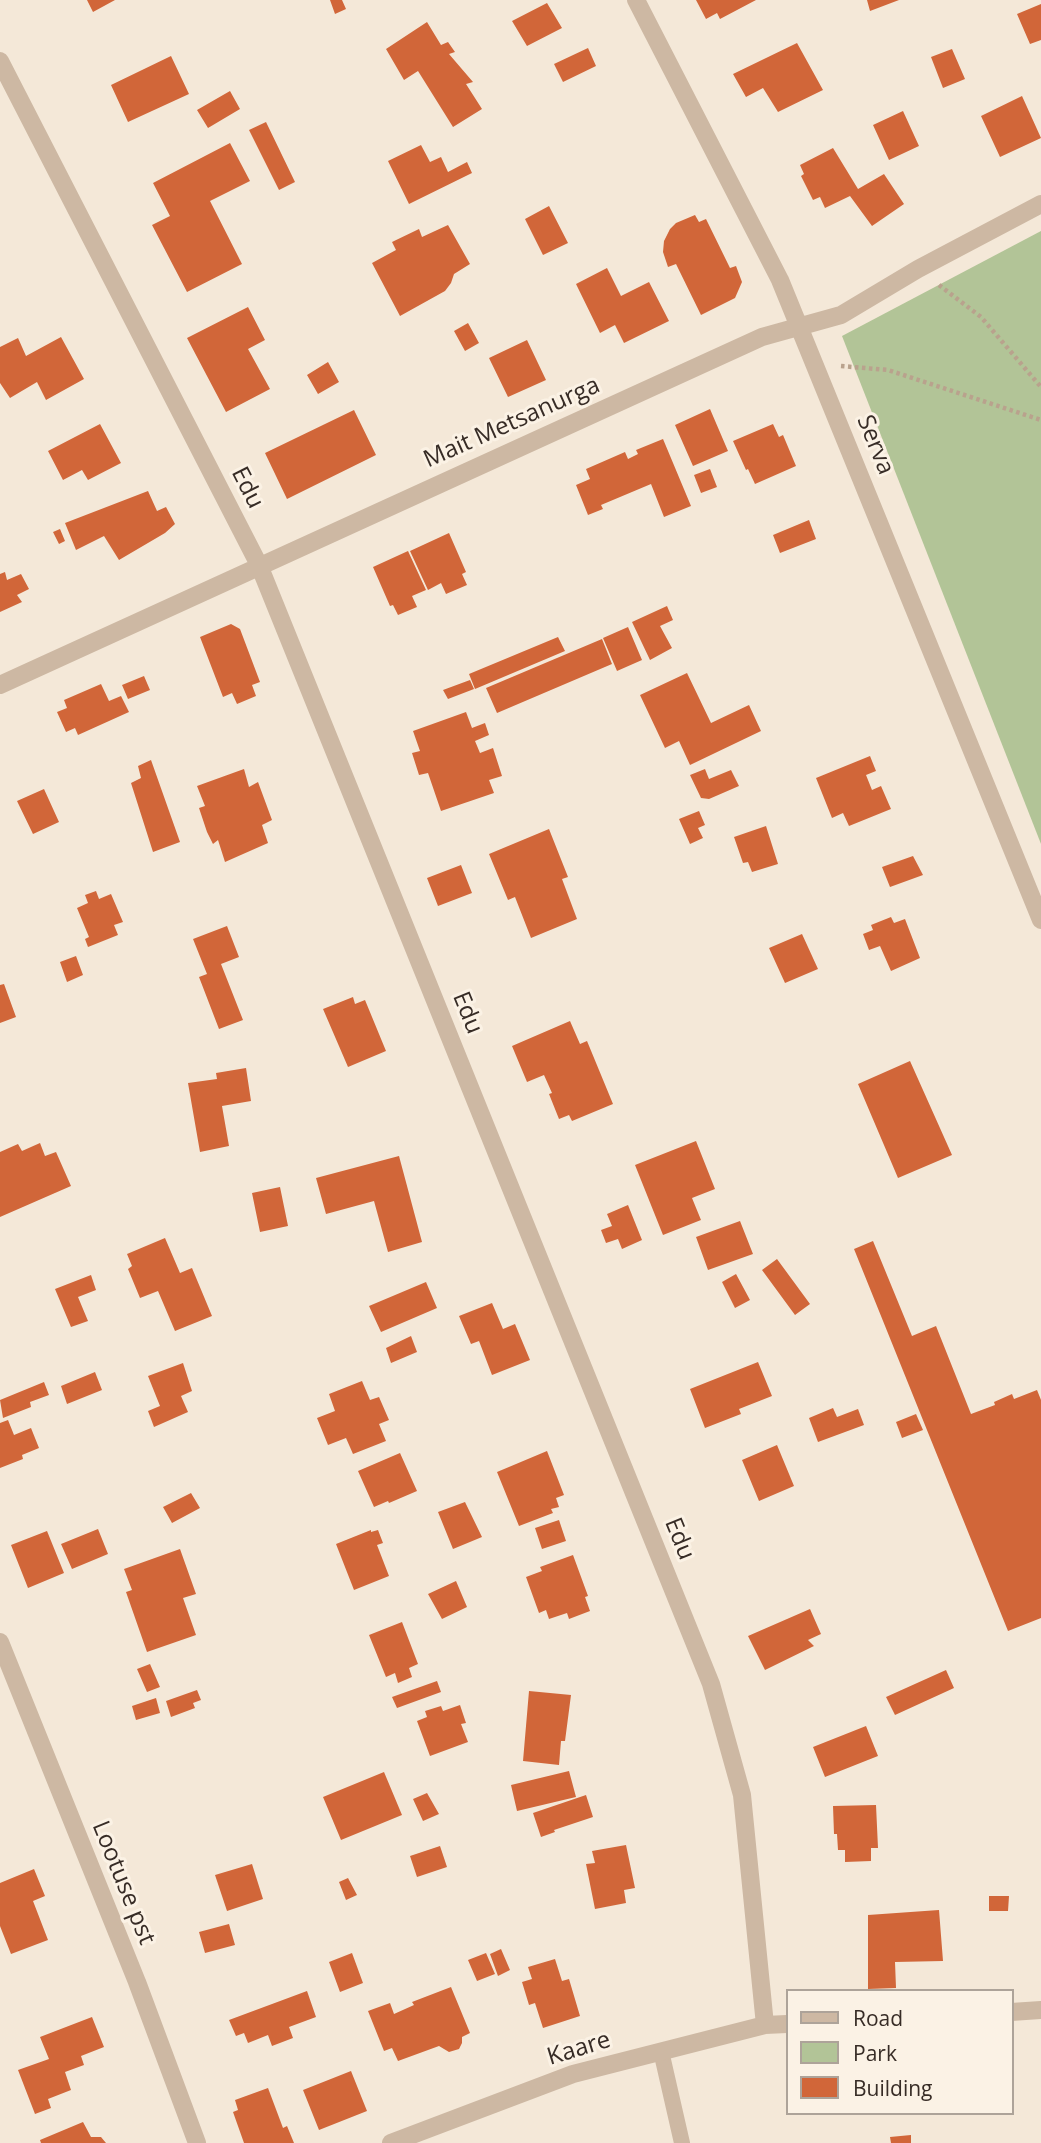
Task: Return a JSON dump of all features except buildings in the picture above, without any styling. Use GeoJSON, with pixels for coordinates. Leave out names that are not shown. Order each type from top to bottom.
{"type":"FeatureCollection","features":[{"type":"Feature","properties":{"kind":"street","name":"Serva"},"geometry":{"type":"LineString","coordinates":[[636,0],[780,280],[1041,920]]}},
{"type":"Feature","properties":{"kind":"street","name":"Edu"},"geometry":{"type":"LineString","coordinates":[[0,61],[259,565],[711,1684],[742,1795],[765,2025]]}},
{"type":"Feature","properties":{"kind":"street","name":"Mait Metsanurga"},"geometry":{"type":"LineString","coordinates":[[0,685],[762,337],[841,314],[918,269],[1041,204]]}},
{"type":"Feature","properties":{"kind":"street","name":"Lootuse pst"},"geometry":{"type":"LineString","coordinates":[[0,1642],[137,1982],[197,2143]]}},
{"type":"Feature","properties":{"kind":"street"},"geometry":{"type":"LineString","coordinates":[[1013,2012],[1041,2010]]}},
{"type":"Feature","properties":{"kind":"street","name":"Kaare"},"geometry":{"type":"LineString","coordinates":[[391,2143],[573,2074],[765,2025],[786,2024]]}},
{"type":"Feature","properties":{"kind":"lane"},"geometry":{"type":"LineString","coordinates":[[662,2051],[682,2143]]}},
{"type":"Feature","properties":{"kind":"path"},"geometry":{"type":"LineString","coordinates":[[918,269],[981,317],[1041,387]]}},
{"type":"Feature","properties":{"kind":"path"},"geometry":{"type":"LineString","coordinates":[[815,364],[888,370],[1041,420]]}},
{"type":"Feature","properties":{"kind":"green space"},"geometry":{"type":"Polygon","coordinates":[[[1041,231],[1041,844],[842,336],[1041,231]]]}}]}
